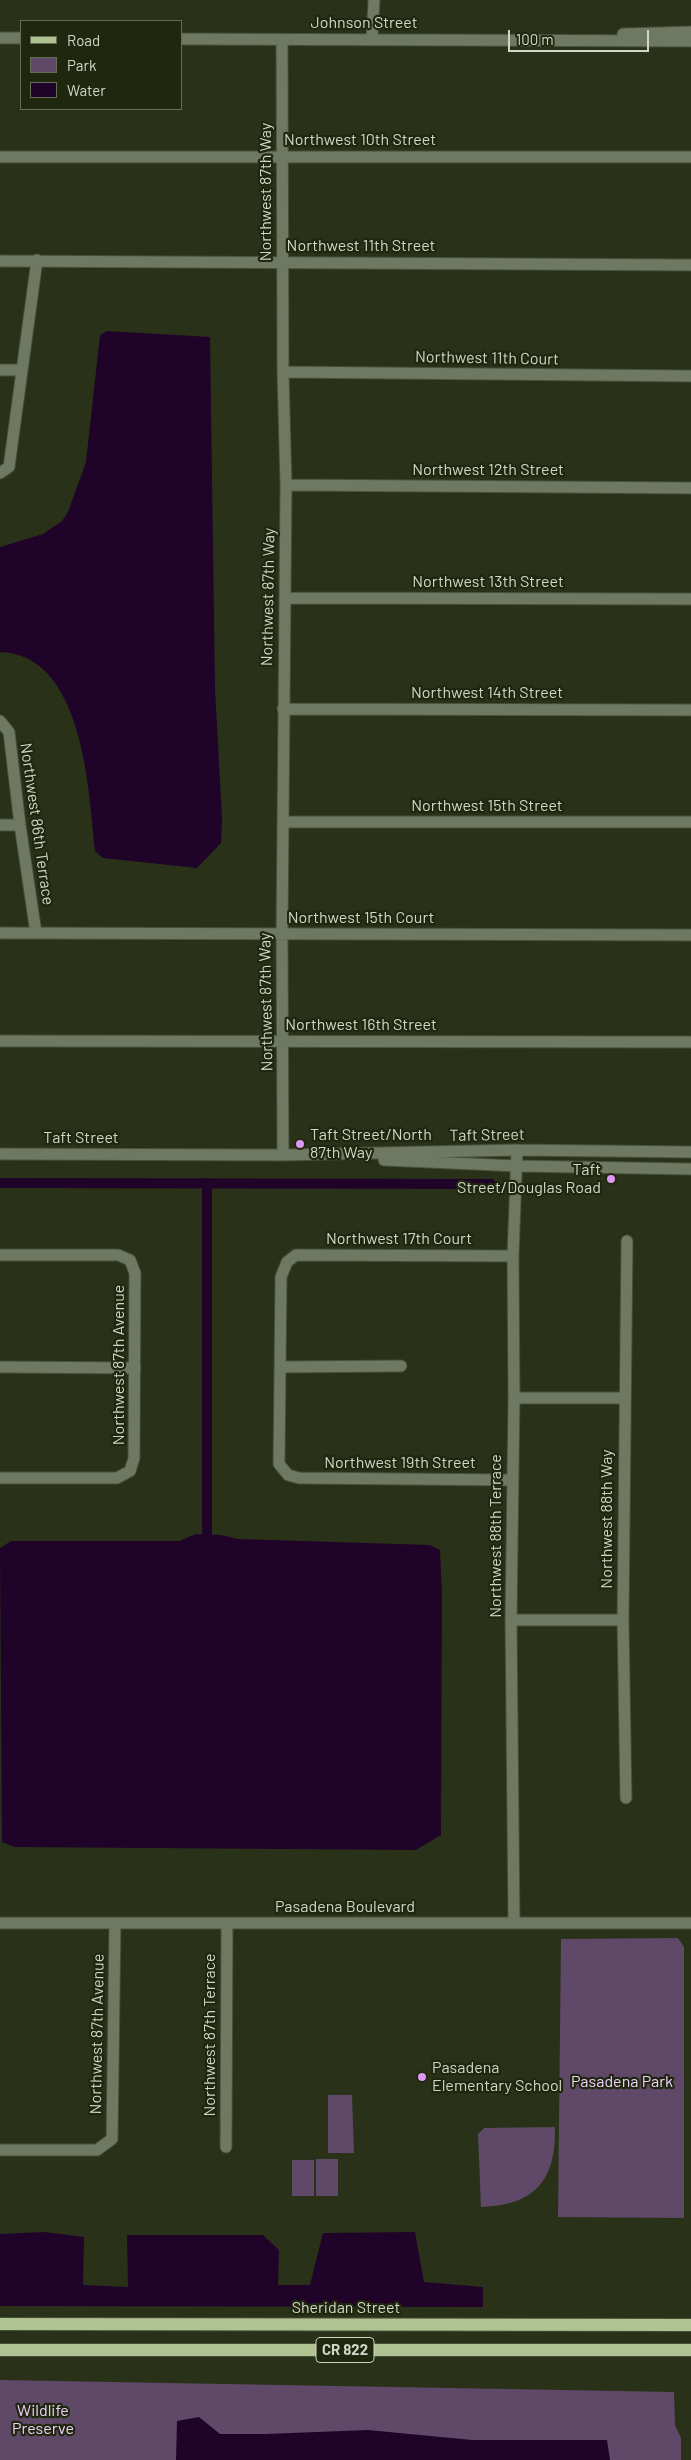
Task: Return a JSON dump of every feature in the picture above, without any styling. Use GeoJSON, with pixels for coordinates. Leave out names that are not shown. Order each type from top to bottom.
{"type":"FeatureCollection","features":[{"type":"Feature","properties":{"kind":"main road","name":"Sheridan Street"},"geometry":{"type":"LineString","coordinates":[[0,2324],[691,2325]]}},
{"type":"Feature","properties":{"kind":"main road","name":"CR 822"},"geometry":{"type":"LineString","coordinates":[[0,2350],[691,2350]]}},
{"type":"Feature","properties":{"kind":"street"},"geometry":{"type":"LineString","coordinates":[[372,38],[374,0]]}},
{"type":"Feature","properties":{"kind":"street","name":"Johnson Street"},"geometry":{"type":"LineString","coordinates":[[548,41],[577,33],[691,32]]}},
{"type":"Feature","properties":{"kind":"street"},"geometry":{"type":"LineString","coordinates":[[0,38],[20,38]]}},
{"type":"Feature","properties":{"kind":"street","name":"Johnson Street"},"geometry":{"type":"LineString","coordinates":[[182,39],[282,40],[372,38],[691,41]]}},
{"type":"Feature","properties":{"kind":"street","name":"Northwest 87th Way"},"geometry":{"type":"LineString","coordinates":[[282,40],[282,262],[286,485],[283,709],[284,822],[282,934],[284,1041],[282,1155]]}},
{"type":"Feature","properties":{"kind":"street","name":"Northwest 10th Street"},"geometry":{"type":"LineString","coordinates":[[0,157],[691,157]]}},
{"type":"Feature","properties":{"kind":"street","name":"Northwest 11th Street"},"geometry":{"type":"LineString","coordinates":[[0,260],[691,265]]}},
{"type":"Feature","properties":{"kind":"street"},"geometry":{"type":"LineString","coordinates":[[4,470],[37,260]]}},
{"type":"Feature","properties":{"kind":"street"},"geometry":{"type":"LineString","coordinates":[[0,370],[20,370]]}},
{"type":"Feature","properties":{"kind":"street","name":"Northwest 11th Court"},"geometry":{"type":"LineString","coordinates":[[283,372],[691,376]]}},
{"type":"Feature","properties":{"kind":"street","name":"Northwest 12th Street"},"geometry":{"type":"LineString","coordinates":[[286,485],[691,488]]}},
{"type":"Feature","properties":{"kind":"street","name":"Northwest 13th Street"},"geometry":{"type":"LineString","coordinates":[[285,598],[691,599]]}},
{"type":"Feature","properties":{"kind":"street","name":"Northwest 14th Street"},"geometry":{"type":"LineString","coordinates":[[283,709],[691,710]]}},
{"type":"Feature","properties":{"kind":"street","name":"Northwest 86th Terrace"},"geometry":{"type":"LineString","coordinates":[[0,721],[9,732],[36,934]]}},
{"type":"Feature","properties":{"kind":"street","name":"Northwest 15th Street"},"geometry":{"type":"LineString","coordinates":[[284,822],[691,822]]}},
{"type":"Feature","properties":{"kind":"street"},"geometry":{"type":"LineString","coordinates":[[0,825],[20,825]]}},
{"type":"Feature","properties":{"kind":"street","name":"Northwest 15th Court"},"geometry":{"type":"LineString","coordinates":[[0,933],[691,935]]}},
{"type":"Feature","properties":{"kind":"street","name":"Northwest 16th Street"},"geometry":{"type":"LineString","coordinates":[[0,1040],[691,1042]]}},
{"type":"Feature","properties":{"kind":"street","name":"Taft Street"},"geometry":{"type":"LineString","coordinates":[[0,1154],[282,1155],[518,1150],[691,1152]]}},
{"type":"Feature","properties":{"kind":"street","name":"Northwest 88th Terrace"},"geometry":{"type":"LineString","coordinates":[[514,1922],[511,1620],[514,1398],[513,1256],[518,1150]]}},
{"type":"Feature","properties":{"kind":"street","name":"Taft Street"},"geometry":{"type":"LineString","coordinates":[[282,1155],[517,1166],[691,1169]]}},
{"type":"Feature","properties":{"kind":"street","name":"Northwest 88th Way"},"geometry":{"type":"LineString","coordinates":[[626,1798],[623,1620],[627,1240]]}},
{"type":"Feature","properties":{"kind":"street","name":"Northwest 87th Avenue"},"geometry":{"type":"LineString","coordinates":[[0,1255],[118,1255],[130,1260],[135,1273],[134,1458],[130,1471],[117,1478],[0,1478]]}},
{"type":"Feature","properties":{"kind":"street","name":"Northwest 17th Court"},"geometry":{"type":"LineString","coordinates":[[281,1367],[281,1277],[287,1262],[296,1255],[513,1256]]}},
{"type":"Feature","properties":{"kind":"street"},"geometry":{"type":"LineString","coordinates":[[281,1367],[401,1366]]}},
{"type":"Feature","properties":{"kind":"street"},"geometry":{"type":"LineString","coordinates":[[0,1367],[135,1368]]}},
{"type":"Feature","properties":{"kind":"street","name":"Northwest 19th Street"},"geometry":{"type":"LineString","coordinates":[[281,1367],[279,1464],[288,1475],[299,1478],[512,1480]]}},
{"type":"Feature","properties":{"kind":"street"},"geometry":{"type":"LineString","coordinates":[[514,1398],[624,1398]]}},
{"type":"Feature","properties":{"kind":"street"},"geometry":{"type":"LineString","coordinates":[[511,1620],[623,1620]]}},
{"type":"Feature","properties":{"kind":"street","name":"Pasadena Boulevard"},"geometry":{"type":"LineString","coordinates":[[0,1923],[691,1922]]}},
{"type":"Feature","properties":{"kind":"street","name":"Northwest 87th Avenue"},"geometry":{"type":"LineString","coordinates":[[0,2150],[97,2150],[108,2144],[112,2139],[115,1923]]}},
{"type":"Feature","properties":{"kind":"street","name":"Northwest 87th Terrace"},"geometry":{"type":"LineString","coordinates":[[226,2147],[227,1923]]}},
{"type":"Feature","properties":{"kind":"green space","name":"Pasadena Park"},"geometry":{"type":"Polygon","coordinates":[[[678,1938],[684,1947],[684,2218],[558,2217],[561,1939],[678,1938]]]}},
{"type":"Feature","properties":{"kind":"green space"},"geometry":{"type":"Polygon","coordinates":[[[328,2095],[352,2095],[354,2153],[328,2153],[328,2095]]]}},
{"type":"Feature","properties":{"kind":"green space"},"geometry":{"type":"Polygon","coordinates":[[[555,2127],[551,2162],[546,2176],[539,2186],[528,2195],[515,2201],[481,2207],[478,2134],[484,2128],[555,2127]]]}},
{"type":"Feature","properties":{"kind":"green space"},"geometry":{"type":"Polygon","coordinates":[[[316,2159],[338,2159],[338,2196],[316,2196],[316,2159]]]}},
{"type":"Feature","properties":{"kind":"green space"},"geometry":{"type":"Polygon","coordinates":[[[292,2160],[314,2160],[314,2196],[292,2196],[292,2160]]]}},
{"type":"Feature","properties":{"kind":"green space","name":"Wildlife Preserve"},"geometry":{"type":"Polygon","coordinates":[[[0,2380],[674,2392],[675,2425],[681,2438],[681,2460],[0,2460],[0,2380]]]}},
{"type":"Feature","properties":{"kind":"water"},"geometry":{"type":"Polygon","coordinates":[[[107,331],[210,337],[215,689],[222,818],[221,843],[197,868],[103,858],[95,851],[84,762],[76,729],[65,700],[49,675],[28,659],[0,652],[0,547],[43,534],[62,521],[68,512],[86,462],[100,335],[107,331]]]}},
{"type":"Feature","properties":{"kind":"water"},"geometry":{"type":"Polygon","coordinates":[[[196,1534],[221,1535],[238,1539],[430,1545],[440,1550],[442,1593],[441,1835],[416,1850],[15,1847],[2,1842],[0,1548],[11,1541],[179,1541],[196,1534]]]}},
{"type":"Feature","properties":{"kind":"water"},"geometry":{"type":"Polygon","coordinates":[[[44,2232],[84,2237],[83,2285],[128,2287],[127,2235],[263,2235],[279,2250],[278,2285],[310,2285],[323,2233],[415,2232],[424,2282],[483,2287],[483,2307],[0,2306],[0,2234],[44,2232]]]}},
{"type":"Feature","properties":{"kind":"water"},"geometry":{"type":"Polygon","coordinates":[[[199,2417],[220,2434],[368,2430],[472,2440],[607,2440],[610,2460],[176,2460],[177,2421],[199,2417]]]}},
{"type":"Feature","properties":{"kind":"waterway"},"geometry":{"type":"LineString","coordinates":[[0,1183],[491,1184]]}},
{"type":"Feature","properties":{"kind":"waterway"},"geometry":{"type":"LineString","coordinates":[[207,1183],[207,1534]]}},
{"type":"Feature","properties":{"kind":"place","name":"Taft Street/North 87th Way"},"geometry":{"type":"Point","coordinates":[300,1144]}},
{"type":"Feature","properties":{"kind":"place","name":"Taft Street/Douglas Road"},"geometry":{"type":"Point","coordinates":[611,1179]}},
{"type":"Feature","properties":{"kind":"place","name":"Pasadena Elementary School"},"geometry":{"type":"Point","coordinates":[422,2077]}}]}
